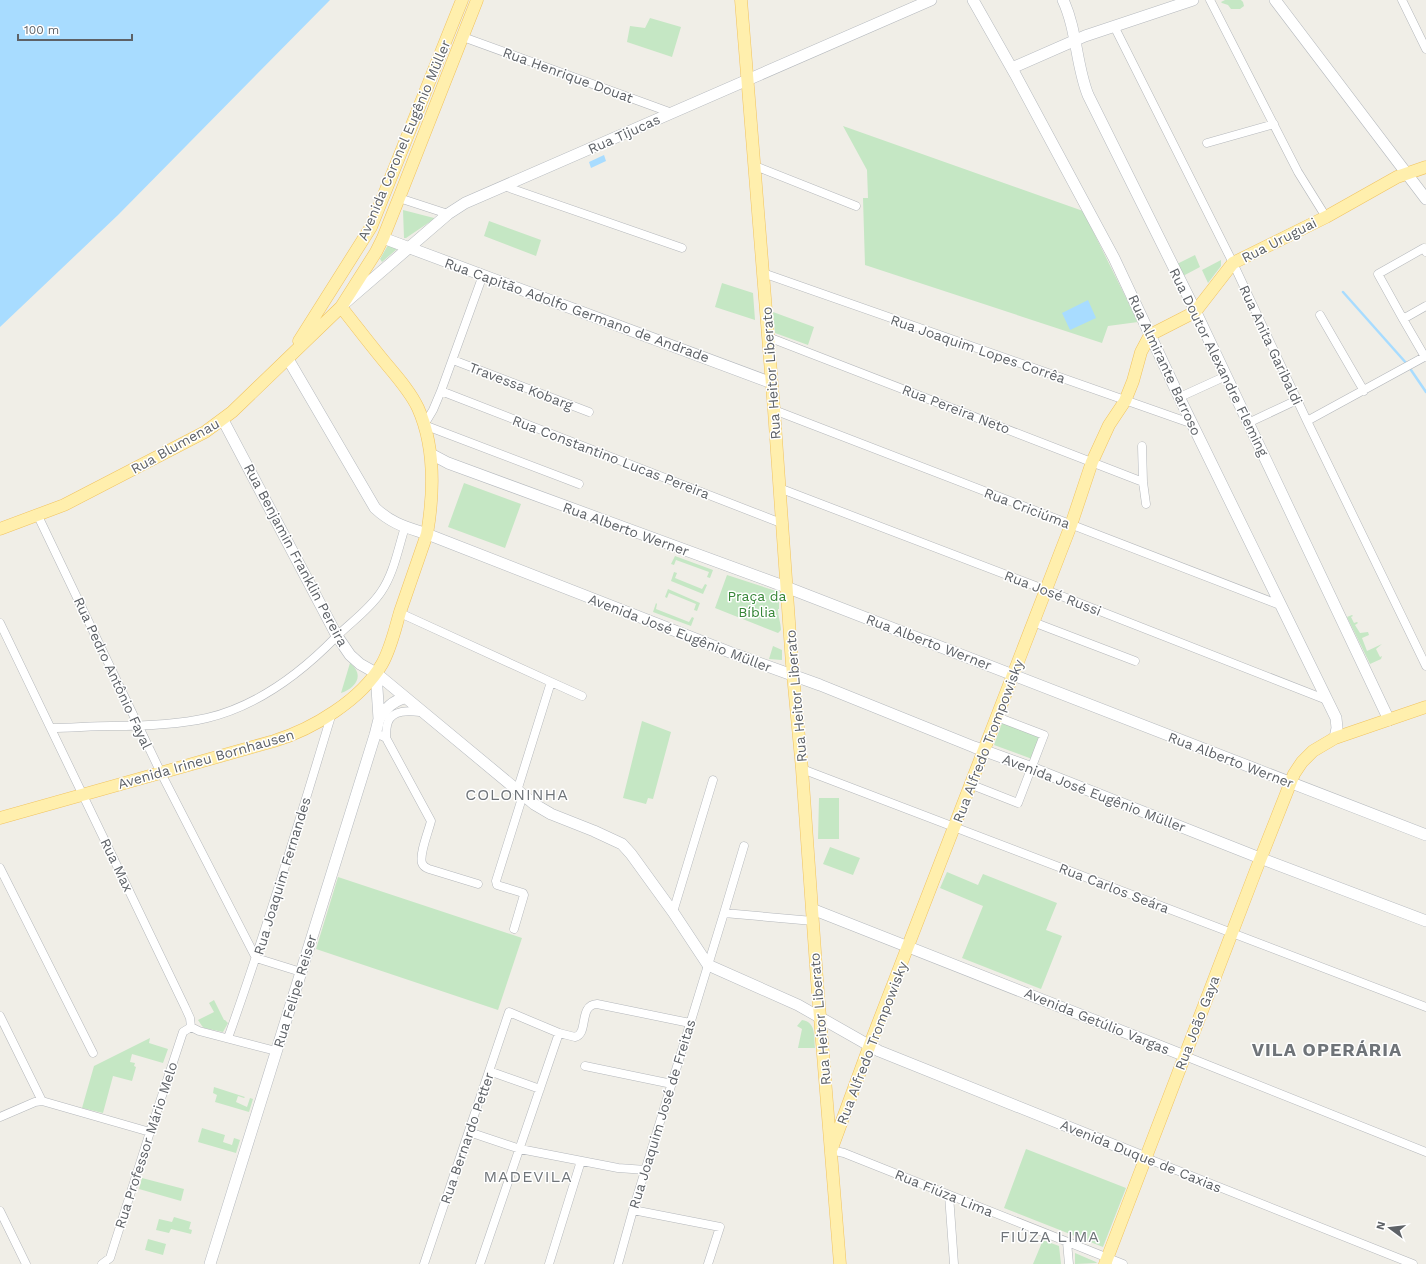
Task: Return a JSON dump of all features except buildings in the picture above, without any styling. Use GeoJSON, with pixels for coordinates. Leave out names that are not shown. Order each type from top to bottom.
{"type":"FeatureCollection","features":[{"type":"Feature","properties":{"kind":"main road","name":"Avenida Coronel Eugênio Müller"},"geometry":{"type":"LineString","coordinates":[[288,358],[371,227],[462,0]]}},
{"type":"Feature","properties":{"kind":"main road","name":"Avenida Coronel Eugênio Müller"},"geometry":{"type":"LineString","coordinates":[[341,307],[383,238],[477,0]]}},
{"type":"Feature","properties":{"kind":"main road","name":"Rua Heitor Liberato"},"geometry":{"type":"LineString","coordinates":[[741,0],[772,383],[792,676],[802,769],[840,1264]]}},
{"type":"Feature","properties":{"kind":"main road","name":"Rua Uruguai"},"geometry":{"type":"LineString","coordinates":[[1150,335],[1195,312],[1233,263],[1326,217],[1407,173],[1426,167]]}},
{"type":"Feature","properties":{"kind":"main road","name":"Rua Blumenau"},"geometry":{"type":"LineString","coordinates":[[0,529],[38,516],[74,500],[205,432],[223,420],[341,307]]}},
{"type":"Feature","properties":{"kind":"main road","name":"Avenida Irineu Bornhausen"},"geometry":{"type":"LineString","coordinates":[[0,818],[288,737],[305,729],[332,712],[357,693],[376,673],[387,654],[427,534],[429,521],[431,454],[418,408],[406,388],[341,307]]}},
{"type":"Feature","properties":{"kind":"main road","name":"Rua Alfredo Trompowisky"},"geometry":{"type":"LineString","coordinates":[[831,1150],[1071,525],[1092,462],[1109,425],[1125,401],[1133,381],[1141,352],[1150,335]]}},
{"type":"Feature","properties":{"kind":"main road","name":"Rua João Gaya"},"geometry":{"type":"LineString","coordinates":[[1106,1261],[1290,782],[1302,762],[1313,751],[1335,738],[1426,707]]}},
{"type":"Feature","properties":{"kind":"street","name":"Rua Tijucas"},"geometry":{"type":"LineString","coordinates":[[341,307],[448,214],[465,203],[931,0]]}},
{"type":"Feature","properties":{"kind":"street","name":"Rua Almirante Barroso"},"geometry":{"type":"LineString","coordinates":[[973,0],[1012,68],[1110,252],[1336,718],[1337,724],[1335,738]]}},
{"type":"Feature","properties":{"kind":"street","name":"Rua Doutor Alexandre Fleming"},"geometry":{"type":"LineString","coordinates":[[1063,0],[1073,29],[1084,84],[1088,95],[1226,376],[1389,720]]}},
{"type":"Feature","properties":{"kind":"street"},"geometry":{"type":"LineString","coordinates":[[1012,68],[1114,26],[1193,0]]}},
{"type":"Feature","properties":{"kind":"street"},"geometry":{"type":"LineString","coordinates":[[1210,0],[1298,172],[1326,217]]}},
{"type":"Feature","properties":{"kind":"street"},"geometry":{"type":"LineString","coordinates":[[1275,0],[1426,199]]}},
{"type":"Feature","properties":{"kind":"street"},"geometry":{"type":"LineString","coordinates":[[1402,0],[1426,49]]}},
{"type":"Feature","properties":{"kind":"street","name":"Rua Anita Garibaldi"},"geometry":{"type":"LineString","coordinates":[[1114,26],[1233,263],[1307,421],[1426,666]]}},
{"type":"Feature","properties":{"kind":"street","name":"Rua Henrique Douat"},"geometry":{"type":"LineString","coordinates":[[463,37],[672,113]]}},
{"type":"Feature","properties":{"kind":"street"},"geometry":{"type":"LineString","coordinates":[[1207,143],[1274,124]]}},
{"type":"Feature","properties":{"kind":"street"},"geometry":{"type":"LineString","coordinates":[[755,166],[856,206]]}},
{"type":"Feature","properties":{"kind":"street"},"geometry":{"type":"LineString","coordinates":[[504,186],[682,248]]}},
{"type":"Feature","properties":{"kind":"street"},"geometry":{"type":"LineString","coordinates":[[399,198],[448,214]]}},
{"type":"Feature","properties":{"kind":"street","name":"Rua Capitão Adolfo Germano de Andrade"},"geometry":{"type":"LineString","coordinates":[[383,238],[772,383]]}},
{"type":"Feature","properties":{"kind":"street"},"geometry":{"type":"LineString","coordinates":[[1307,421],[1425,357],[1378,274],[1424,248],[1426,252]]}},
{"type":"Feature","properties":{"kind":"street","name":"Rua Joaquim Lopes Corrêa"},"geometry":{"type":"LineString","coordinates":[[763,273],[1193,424]]}},
{"type":"Feature","properties":{"kind":"street"},"geometry":{"type":"LineString","coordinates":[[482,275],[453,360],[433,410],[424,425],[579,484]]}},
{"type":"Feature","properties":{"kind":"street"},"geometry":{"type":"LineString","coordinates":[[1403,319],[1426,306]]}},
{"type":"Feature","properties":{"kind":"street"},"geometry":{"type":"LineString","coordinates":[[1320,314],[1364,390]]}},
{"type":"Feature","properties":{"kind":"street","name":"Rua Pereira Neto"},"geometry":{"type":"LineString","coordinates":[[768,337],[1143,482]]}},
{"type":"Feature","properties":{"kind":"street","name":"Avenida José Eugênio Müller"},"geometry":{"type":"LineString","coordinates":[[288,358],[375,508],[387,519],[792,676],[820,685],[1260,858],[1426,921]]}},
{"type":"Feature","properties":{"kind":"street","name":"Travessa Kobarg"},"geometry":{"type":"LineString","coordinates":[[453,360],[589,412]]}},
{"type":"Feature","properties":{"kind":"street"},"geometry":{"type":"LineString","coordinates":[[1180,397],[1226,376]]}},
{"type":"Feature","properties":{"kind":"street","name":"Rua Constantino Lucas Pereira"},"geometry":{"type":"LineString","coordinates":[[441,391],[782,523]]}},
{"type":"Feature","properties":{"kind":"street"},"geometry":{"type":"LineString","coordinates":[[1248,423],[1297,400]]}},
{"type":"Feature","properties":{"kind":"street","name":"Rua Criciúma"},"geometry":{"type":"LineString","coordinates":[[774,410],[1280,604]]}},
{"type":"Feature","properties":{"kind":"street","name":"Rua Benjamin Franklin Pereira"},"geometry":{"type":"LineString","coordinates":[[223,420],[337,636],[350,655],[360,664],[376,673],[404,698],[534,804],[547,812],[622,844],[673,912],[708,965]]}},
{"type":"Feature","properties":{"kind":"street"},"geometry":{"type":"LineString","coordinates":[[1142,446],[1143,482],[1146,504]]}},
{"type":"Feature","properties":{"kind":"street","name":"Rua Alberto Werner"},"geometry":{"type":"LineString","coordinates":[[431,454],[455,466],[786,587],[1426,835]]}},
{"type":"Feature","properties":{"kind":"street","name":"Rua José Russi"},"geometry":{"type":"LineString","coordinates":[[779,488],[1046,590],[1327,700]]}},
{"type":"Feature","properties":{"kind":"street","name":"Rua Pedro Antônio Fayal"},"geometry":{"type":"LineString","coordinates":[[38,516],[161,773],[256,958]]}},
{"type":"Feature","properties":{"kind":"street"},"geometry":{"type":"LineString","coordinates":[[51,728],[139,726],[180,723],[208,718],[255,700],[274,689],[298,671],[331,643],[367,609],[381,592],[393,569],[405,527]]}},
{"type":"Feature","properties":{"kind":"street"},"geometry":{"type":"LineString","coordinates":[[400,613],[582,696]]}},
{"type":"Feature","properties":{"kind":"street"},"geometry":{"type":"LineString","coordinates":[[1033,622],[1135,661]]}},
{"type":"Feature","properties":{"kind":"street","name":"Rua Max"},"geometry":{"type":"LineString","coordinates":[[0,623],[185,1007],[190,1018],[191,1027]]}},
{"type":"Feature","properties":{"kind":"street","name":"Rua Felipe Reiser"},"geometry":{"type":"LineString","coordinates":[[210,1264],[300,972],[380,736],[376,673]]}},
{"type":"Feature","properties":{"kind":"street"},"geometry":{"type":"LineString","coordinates":[[514,929],[524,895],[523,893],[497,885],[496,881],[551,682]]}},
{"type":"Feature","properties":{"kind":"street","name":"Rua Felipe Reiser"},"geometry":{"type":"LineString","coordinates":[[379,719],[385,709],[394,701],[404,698]]}},
{"type":"Feature","properties":{"kind":"street"},"geometry":{"type":"LineString","coordinates":[[421,712],[405,710],[391,717],[380,736],[431,821],[422,854],[422,863],[429,869],[478,884]]}},
{"type":"Feature","properties":{"kind":"street","name":"Rua Joaquim Fernandes"},"geometry":{"type":"LineString","coordinates":[[228,1038],[292,847],[332,712]]}},
{"type":"Feature","properties":{"kind":"street"},"geometry":{"type":"LineString","coordinates":[[972,784],[1018,803],[1032,768],[1044,735],[997,717]]}},
{"type":"Feature","properties":{"kind":"street","name":"Rua Carlos Seára"},"geometry":{"type":"LineString","coordinates":[[802,769],[1426,1007]]}},
{"type":"Feature","properties":{"kind":"street"},"geometry":{"type":"LineString","coordinates":[[673,912],[712,780]]}},
{"type":"Feature","properties":{"kind":"street","name":"Rua Joaquim José de Freitas"},"geometry":{"type":"LineString","coordinates":[[618,1264],[633,1210],[744,846]]}},
{"type":"Feature","properties":{"kind":"street"},"geometry":{"type":"LineString","coordinates":[[0,868],[93,1054]]}},
{"type":"Feature","properties":{"kind":"street","name":"Avenida Getúlio Vargas"},"geometry":{"type":"LineString","coordinates":[[812,909],[909,946],[1426,1152]]}},
{"type":"Feature","properties":{"kind":"street"},"geometry":{"type":"LineString","coordinates":[[724,913],[813,921]]}},
{"type":"Feature","properties":{"kind":"street"},"geometry":{"type":"LineString","coordinates":[[256,958],[300,972]]}},
{"type":"Feature","properties":{"kind":"street"},"geometry":{"type":"LineString","coordinates":[[708,965],[798,1005],[820,1019],[870,1046]]}},
{"type":"Feature","properties":{"kind":"street"},"geometry":{"type":"LineString","coordinates":[[480,1264],[559,1033],[574,1037],[579,1036],[586,1010],[592,1004],[690,1023]]}},
{"type":"Feature","properties":{"kind":"street","name":"Rua Bernardo Petter"},"geometry":{"type":"LineString","coordinates":[[424,1264],[509,1012],[559,1033]]}},
{"type":"Feature","properties":{"kind":"street"},"geometry":{"type":"LineString","coordinates":[[0,1016],[42,1102]]}},
{"type":"Feature","properties":{"kind":"street"},"geometry":{"type":"LineString","coordinates":[[191,1027],[199,1031],[276,1051]]}},
{"type":"Feature","properties":{"kind":"street","name":"Rua Professor Mário Melo"},"geometry":{"type":"LineString","coordinates":[[102,1264],[110,1258],[183,1032],[191,1027]]}},
{"type":"Feature","properties":{"kind":"street","name":"Avenida Duque de Caxias"},"geometry":{"type":"LineString","coordinates":[[870,1046],[879,1052],[1413,1264]]}},
{"type":"Feature","properties":{"kind":"street"},"geometry":{"type":"LineString","coordinates":[[585,1066],[672,1084]]}},
{"type":"Feature","properties":{"kind":"street"},"geometry":{"type":"LineString","coordinates":[[489,1071],[540,1089]]}},
{"type":"Feature","properties":{"kind":"street"},"geometry":{"type":"LineString","coordinates":[[0,1117],[35,1102],[42,1102],[150,1132]]}},
{"type":"Feature","properties":{"kind":"street"},"geometry":{"type":"LineString","coordinates":[[469,1132],[520,1149],[618,1168],[646,1170]]}},
{"type":"Feature","properties":{"kind":"street","name":"Rua Fiúza Lima"},"geometry":{"type":"LineString","coordinates":[[831,1150],[844,1153],[1067,1242],[1106,1261],[1123,1264]]}},
{"type":"Feature","properties":{"kind":"street"},"geometry":{"type":"LineString","coordinates":[[549,1264],[581,1161]]}},
{"type":"Feature","properties":{"kind":"street"},"geometry":{"type":"LineString","coordinates":[[950,1195],[954,1264]]}},
{"type":"Feature","properties":{"kind":"street"},"geometry":{"type":"LineString","coordinates":[[633,1210],[720,1227],[708,1264]]}},
{"type":"Feature","properties":{"kind":"street"},"geometry":{"type":"LineString","coordinates":[[0,1211],[26,1264]]}},
{"type":"Feature","properties":{"kind":"street"},"geometry":{"type":"LineString","coordinates":[[1067,1242],[1069,1264]]}},
{"type":"Feature","properties":{"kind":"green space"},"geometry":{"type":"Polygon","coordinates":[[[1225,0],[1241,0],[1244,6],[1240,9],[1231,9],[1228,5],[1221,2],[1225,0]]]}},
{"type":"Feature","properties":{"kind":"green space"},"geometry":{"type":"Polygon","coordinates":[[[650,18],[681,27],[672,57],[627,42],[630,26],[645,28],[650,18]]]}},
{"type":"Feature","properties":{"kind":"green space"},"geometry":{"type":"Polygon","coordinates":[[[843,126],[1083,211],[1138,322],[1108,326],[1102,343],[865,265],[863,198],[868,198],[867,170],[843,126]]]}},
{"type":"Feature","properties":{"kind":"green space"},"geometry":{"type":"Polygon","coordinates":[[[403,210],[434,218],[434,219],[404,238],[403,210]]]}},
{"type":"Feature","properties":{"kind":"green space"},"geometry":{"type":"Polygon","coordinates":[[[489,221],[541,240],[536,256],[484,236],[489,221]]]}},
{"type":"Feature","properties":{"kind":"green space"},"geometry":{"type":"Polygon","coordinates":[[[388,245],[397,249],[382,262],[380,259],[388,245]]]}},
{"type":"Feature","properties":{"kind":"green space"},"geometry":{"type":"Polygon","coordinates":[[[1195,255],[1200,267],[1183,276],[1177,264],[1195,255]]]}},
{"type":"Feature","properties":{"kind":"green space"},"geometry":{"type":"Polygon","coordinates":[[[1221,260],[1221,266],[1208,283],[1202,270],[1221,260]]]}},
{"type":"Feature","properties":{"kind":"green space"},"geometry":{"type":"Polygon","coordinates":[[[722,283],[753,293],[755,320],[715,307],[722,283]]]}},
{"type":"Feature","properties":{"kind":"green space"},"geometry":{"type":"Polygon","coordinates":[[[773,312],[814,327],[808,345],[775,333],[773,312]]]}},
{"type":"Feature","properties":{"kind":"green space"},"geometry":{"type":"Polygon","coordinates":[[[464,483],[521,504],[505,548],[448,527],[464,483]]]}},
{"type":"Feature","properties":{"kind":"green space"},"geometry":{"type":"Polygon","coordinates":[[[675,556],[713,570],[710,578],[707,577],[709,572],[676,560],[674,565],[671,564],[675,556]]]}},
{"type":"Feature","properties":{"kind":"green space"},"geometry":{"type":"Polygon","coordinates":[[[674,572],[677,573],[675,578],[702,589],[705,584],[707,585],[703,594],[671,581],[674,572]]]}},
{"type":"Feature","properties":{"kind":"green space","name":"Praça da Bíblia"},"geometry":{"type":"Polygon","coordinates":[[[727,575],[779,592],[778,612],[781,630],[778,633],[715,608],[727,575]]]}},
{"type":"Feature","properties":{"kind":"green space"},"geometry":{"type":"Polygon","coordinates":[[[668,589],[700,603],[697,611],[694,610],[696,604],[669,593],[667,598],[665,597],[668,589]]]}},
{"type":"Feature","properties":{"kind":"green space"},"geometry":{"type":"Polygon","coordinates":[[[656,603],[656,609],[689,622],[692,617],[694,618],[691,626],[653,612],[656,603]]]}},
{"type":"Feature","properties":{"kind":"green space"},"geometry":{"type":"Polygon","coordinates":[[[1353,616],[1351,617],[1354,623],[1358,623],[1355,625],[1360,633],[1368,632],[1369,635],[1362,638],[1367,651],[1382,644],[1376,649],[1380,657],[1382,656],[1381,659],[1370,664],[1347,617],[1353,616]]]}},
{"type":"Feature","properties":{"kind":"green space"},"geometry":{"type":"Polygon","coordinates":[[[773,646],[782,650],[782,660],[769,659],[773,646]]]}},
{"type":"Feature","properties":{"kind":"green space"},"geometry":{"type":"Polygon","coordinates":[[[350,663],[357,672],[357,681],[351,688],[341,693],[350,663]]]}},
{"type":"Feature","properties":{"kind":"green space"},"geometry":{"type":"Polygon","coordinates":[[[642,721],[671,732],[653,799],[648,798],[646,804],[623,798],[642,721]]]}},
{"type":"Feature","properties":{"kind":"green space"},"geometry":{"type":"Polygon","coordinates":[[[1002,723],[1041,737],[1032,759],[994,745],[1002,723]]]}},
{"type":"Feature","properties":{"kind":"green space"},"geometry":{"type":"Polygon","coordinates":[[[819,798],[839,798],[839,839],[818,839],[819,798]]]}},
{"type":"Feature","properties":{"kind":"green space"},"geometry":{"type":"Polygon","coordinates":[[[830,847],[860,858],[853,875],[823,864],[830,847]]]}},
{"type":"Feature","properties":{"kind":"green space"},"geometry":{"type":"Polygon","coordinates":[[[947,872],[978,885],[983,874],[1057,903],[1046,930],[1062,936],[1041,989],[962,958],[983,906],[940,888],[947,872]]]}},
{"type":"Feature","properties":{"kind":"green space"},"geometry":{"type":"Polygon","coordinates":[[[338,877],[522,938],[498,1010],[316,949],[338,877]]]}},
{"type":"Feature","properties":{"kind":"green space"},"geometry":{"type":"Polygon","coordinates":[[[214,1000],[224,1020],[228,1023],[223,1032],[204,1028],[198,1020],[214,1012],[209,1003],[214,1000]]]}},
{"type":"Feature","properties":{"kind":"green space"},"geometry":{"type":"Polygon","coordinates":[[[802,1020],[807,1021],[812,1027],[815,1048],[798,1048],[802,1029],[797,1026],[802,1020]]]}},
{"type":"Feature","properties":{"kind":"green space"},"geometry":{"type":"Polygon","coordinates":[[[150,1038],[149,1043],[168,1049],[163,1063],[132,1054],[130,1062],[135,1063],[134,1066],[136,1067],[132,1081],[113,1076],[103,1113],[82,1108],[94,1066],[150,1038]]]}},
{"type":"Feature","properties":{"kind":"green space"},"geometry":{"type":"Polygon","coordinates":[[[214,1087],[245,1097],[238,1096],[236,1102],[247,1107],[250,1098],[253,1099],[249,1112],[215,1102],[217,1095],[213,1093],[214,1087]]]}},
{"type":"Feature","properties":{"kind":"green space"},"geometry":{"type":"Polygon","coordinates":[[[202,1128],[225,1135],[223,1142],[232,1145],[234,1138],[240,1140],[236,1153],[198,1142],[202,1128]]]}},
{"type":"Feature","properties":{"kind":"green space"},"geometry":{"type":"Polygon","coordinates":[[[1026,1149],[1126,1188],[1103,1247],[1004,1208],[1026,1149]]]}},
{"type":"Feature","properties":{"kind":"green space"},"geometry":{"type":"Polygon","coordinates":[[[142,1178],[184,1189],[181,1201],[139,1189],[142,1178]]]}},
{"type":"Feature","properties":{"kind":"green space"},"geometry":{"type":"Polygon","coordinates":[[[174,1217],[191,1222],[189,1229],[192,1230],[191,1234],[171,1229],[169,1233],[156,1230],[159,1219],[172,1222],[174,1217]]]}},
{"type":"Feature","properties":{"kind":"green space"},"geometry":{"type":"Polygon","coordinates":[[[148,1239],[166,1244],[163,1255],[145,1250],[148,1239]]]}},
{"type":"Feature","properties":{"kind":"green space"},"geometry":{"type":"Polygon","coordinates":[[[1043,1240],[1059,1246],[1061,1264],[1033,1264],[1043,1240]]]}},
{"type":"Feature","properties":{"kind":"green space"},"geometry":{"type":"Polygon","coordinates":[[[1075,1253],[1096,1262],[1097,1263],[1075,1264],[1075,1253]]]}},
{"type":"Feature","properties":{"kind":"water"},"geometry":{"type":"Polygon","coordinates":[[[0,0],[330,0],[118,215],[0,327],[0,0]]]}},
{"type":"Feature","properties":{"kind":"water"},"geometry":{"type":"Polygon","coordinates":[[[604,155],[606,161],[591,168],[589,162],[604,155]]]}},
{"type":"Feature","properties":{"kind":"water"},"geometry":{"type":"Polygon","coordinates":[[[1088,300],[1096,318],[1070,330],[1062,313],[1088,300]]]}},
{"type":"Feature","properties":{"kind":"waterway"},"geometry":{"type":"LineString","coordinates":[[1343,292],[1407,364]]}},
{"type":"Feature","properties":{"kind":"waterway"},"geometry":{"type":"LineString","coordinates":[[1411,370],[1426,392]]}},
{"type":"Feature","properties":{"kind":"district","name":"COLONINHA"},"geometry":{"type":"Point","coordinates":[517,794]}},
{"type":"Feature","properties":{"kind":"district","name":"VILA OPERÁRIA"},"geometry":{"type":"Point","coordinates":[1327,1049]}},
{"type":"Feature","properties":{"kind":"district","name":"MADEVILA"},"geometry":{"type":"Point","coordinates":[528,1176]}},
{"type":"Feature","properties":{"kind":"district","name":"FIÚZA LIMA"},"geometry":{"type":"Point","coordinates":[1050,1236]}}]}
